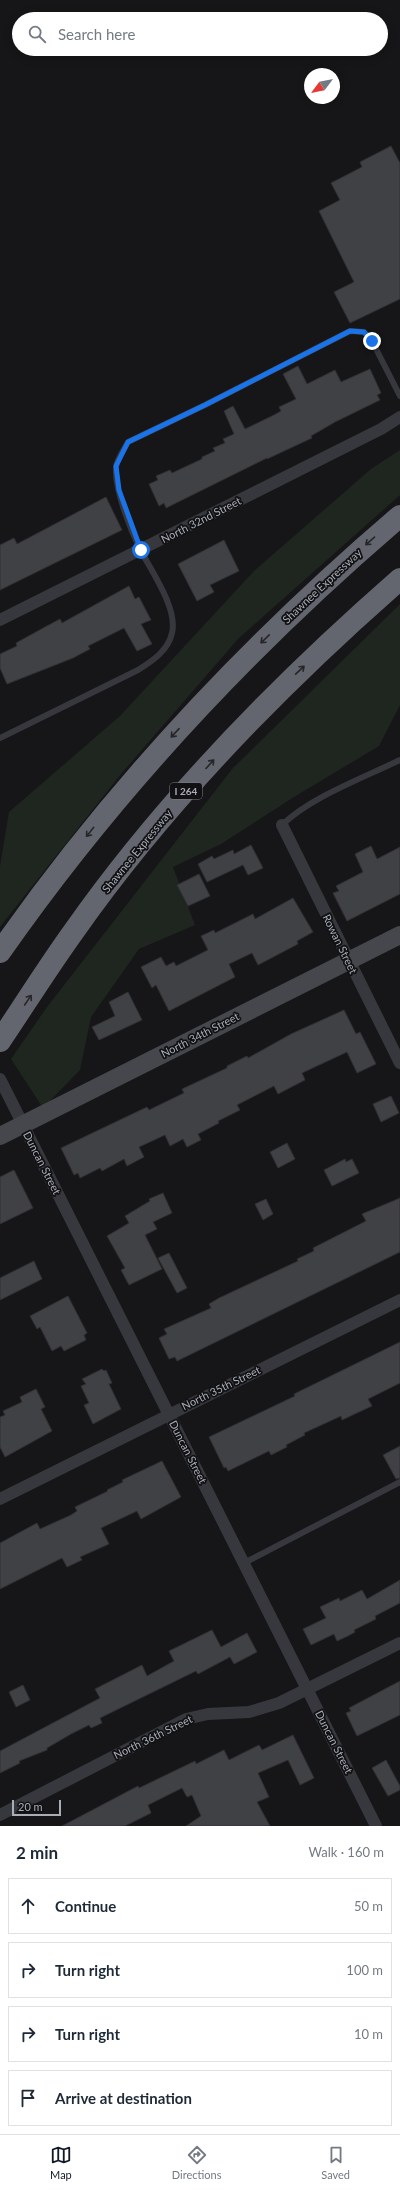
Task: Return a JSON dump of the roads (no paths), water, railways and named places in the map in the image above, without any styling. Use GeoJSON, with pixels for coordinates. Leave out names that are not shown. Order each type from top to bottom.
{"type":"FeatureCollection","features":[{"type":"Feature","properties":{"kind":"highway","name":"Shawnee Expressway"},"geometry":{"type":"LineString","coordinates":[[0,952],[32,906],[100,819],[173,734],[260,643],[345,563],[400,516]]}},
{"type":"Feature","properties":{"kind":"highway","name":"Shawnee Expressway"},"geometry":{"type":"LineString","coordinates":[[3,1036],[74,930],[139,846],[190,786],[292,677],[400,579]]}},
{"type":"Feature","properties":{"kind":"street","name":"North 32nd Street"},"geometry":{"type":"LineString","coordinates":[[0,620],[381,429],[400,417]]}},
{"type":"Feature","properties":{"kind":"street","name":"Rowan Street"},"geometry":{"type":"LineString","coordinates":[[282,825],[348,961],[400,1063]]}},
{"type":"Feature","properties":{"kind":"street","name":"North 34th Street"},"geometry":{"type":"LineString","coordinates":[[0,1136],[400,935]]}},
{"type":"Feature","properties":{"kind":"street","name":"Duncan Street"},"geometry":{"type":"LineString","coordinates":[[0,1079],[376,1826]]}},
{"type":"Feature","properties":{"kind":"street","name":"North 35th Street"},"geometry":{"type":"LineString","coordinates":[[0,1499],[400,1300]]}},
{"type":"Feature","properties":{"kind":"street","name":"North 36th Street"},"geometry":{"type":"LineString","coordinates":[[0,1814],[186,1719],[208,1714],[249,1712],[279,1703],[400,1643]]}},
{"type":"Feature","properties":{"kind":"lane"},"geometry":{"type":"LineString","coordinates":[[0,738],[138,670],[156,658],[167,646],[172,632],[172,613],[141,550],[119,490],[116,466],[128,442],[205,405],[350,331],[364,332],[372,341],[400,396]]}},
{"type":"Feature","properties":{"kind":"lane"},"geometry":{"type":"LineString","coordinates":[[282,825],[294,813],[400,760]]}},
{"type":"Feature","properties":{"kind":"lane"},"geometry":{"type":"LineString","coordinates":[[244,1563],[400,1482]]}}]}
